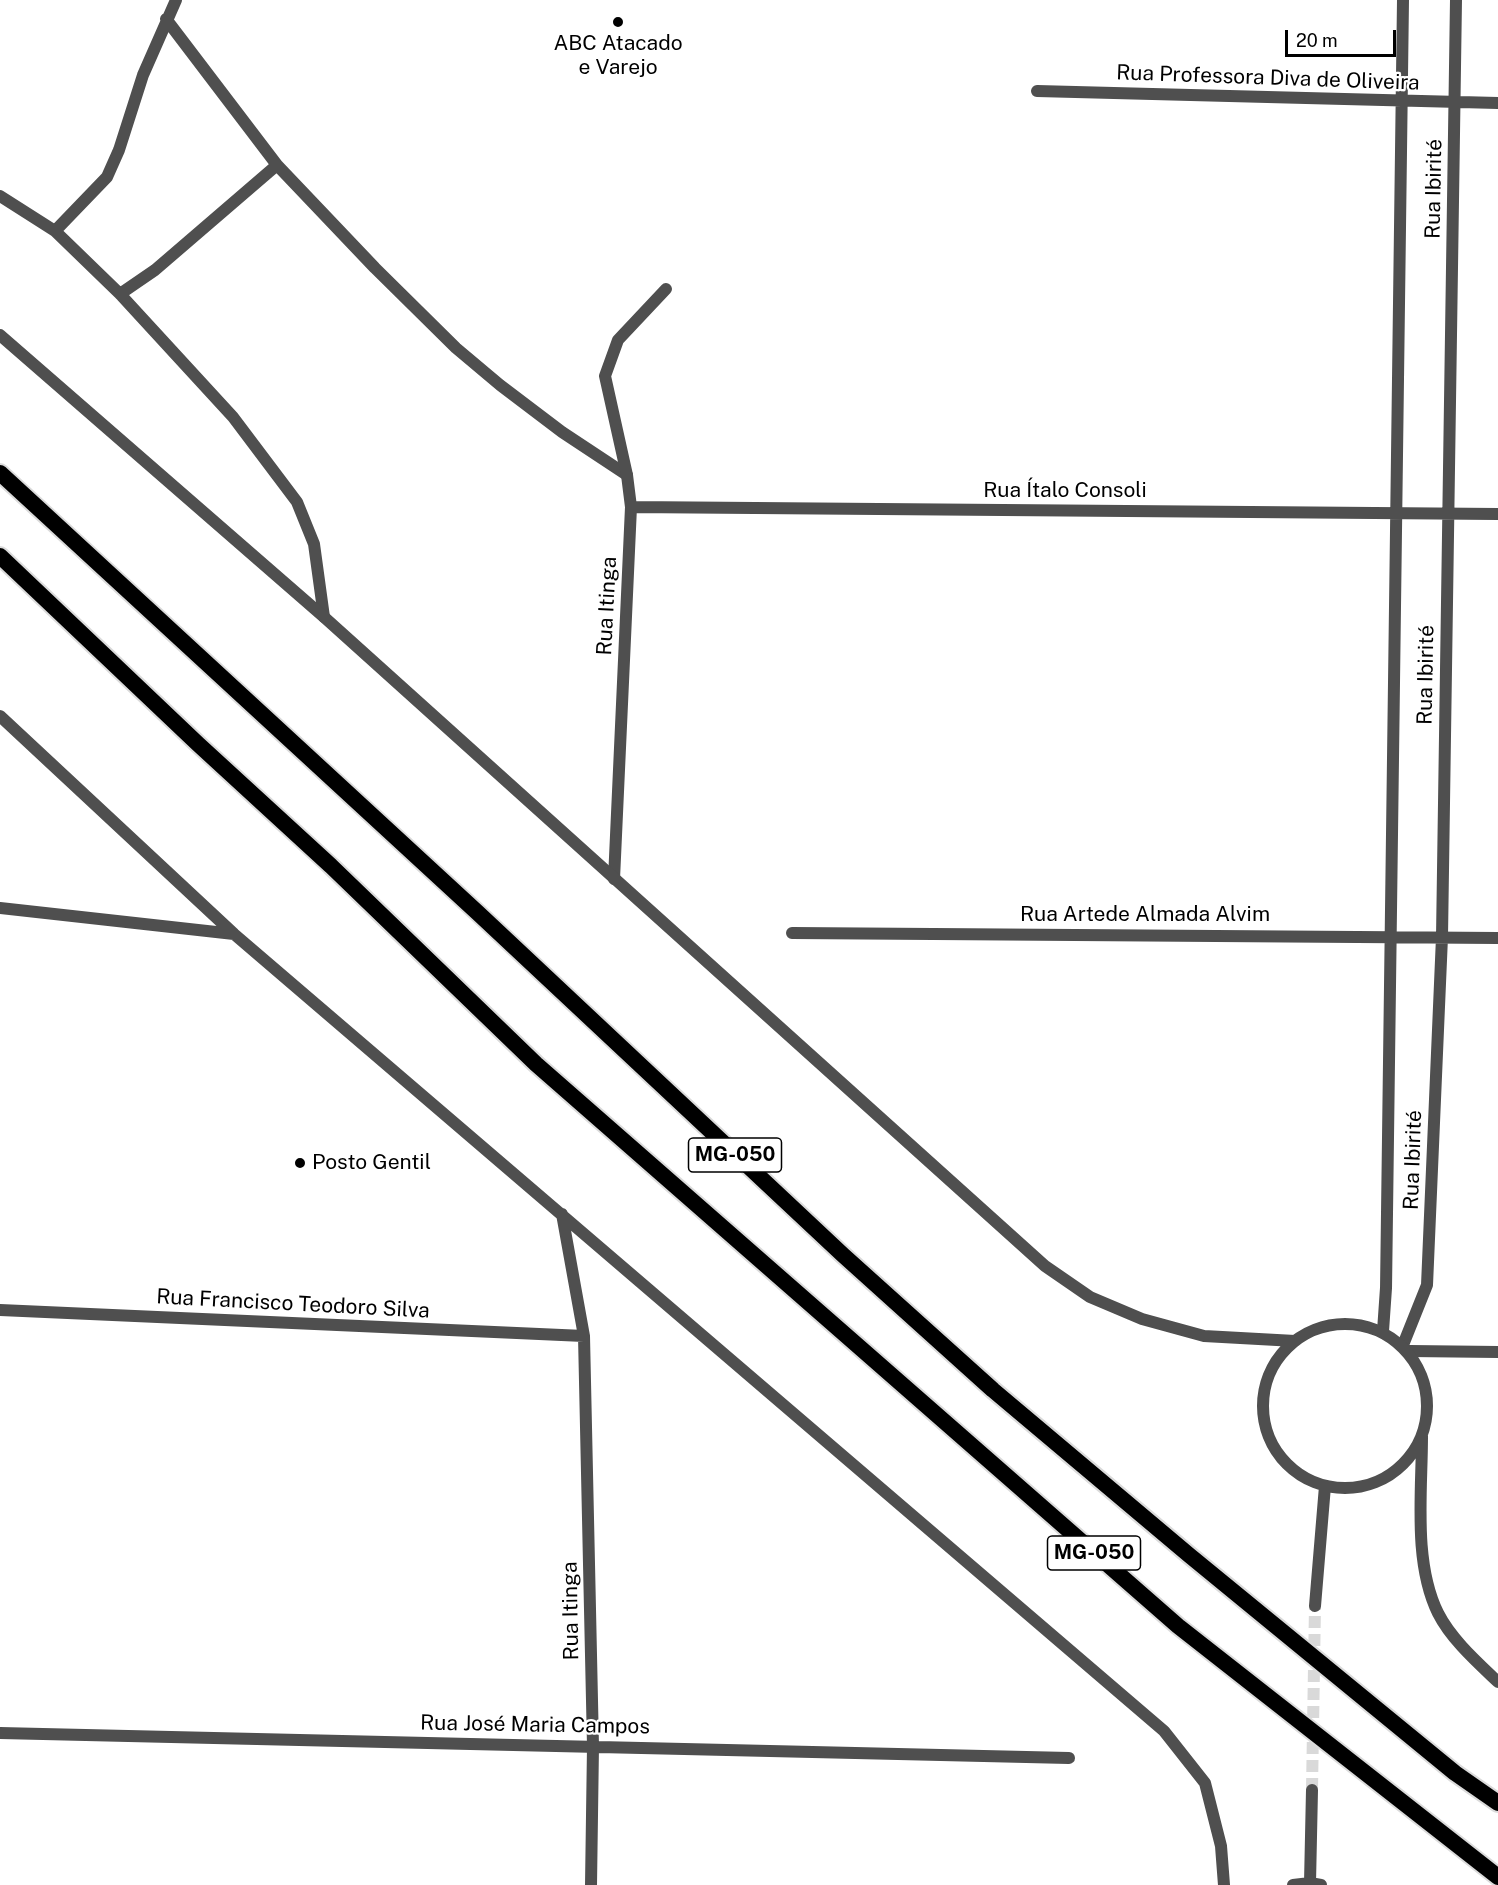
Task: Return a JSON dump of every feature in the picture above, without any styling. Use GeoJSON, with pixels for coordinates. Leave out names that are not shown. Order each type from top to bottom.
{"type":"FeatureCollection","features":[{"type":"Feature","properties":{"kind":"highway","name":"MG-050"},"geometry":{"type":"LineString","coordinates":[[0,473],[478,913],[834,1247],[993,1390],[1189,1555],[1455,1773],[1498,1803]]}},
{"type":"Feature","properties":{"kind":"highway","name":"MG-050"},"geometry":{"type":"LineString","coordinates":[[0,556],[198,744],[331,866],[536,1064],[1178,1626],[1498,1877]]}},
{"type":"Feature","properties":{"kind":"street"},"geometry":{"type":"LineString","coordinates":[[55,231],[107,177],[119,150],[142,75],[176,0]]}},
{"type":"Feature","properties":{"kind":"street","name":"Rua Ibirité"},"geometry":{"type":"LineString","coordinates":[[1383,1331],[1403,0]]}},
{"type":"Feature","properties":{"kind":"street","name":"Rua Ibirité"},"geometry":{"type":"LineString","coordinates":[[1406,1348],[1427,1285],[1442,937],[1456,0]]}},
{"type":"Feature","properties":{"kind":"street"},"geometry":{"type":"LineString","coordinates":[[166,19],[277,165],[367,260],[456,348],[562,432],[627,475]]}},
{"type":"Feature","properties":{"kind":"street","name":"Rua Professora Diva de Oliveira"},"geometry":{"type":"LineString","coordinates":[[1037,91],[1498,103]]}},
{"type":"Feature","properties":{"kind":"street"},"geometry":{"type":"LineString","coordinates":[[120,294],[155,270],[277,165]]}},
{"type":"Feature","properties":{"kind":"street"},"geometry":{"type":"LineString","coordinates":[[0,196],[55,231],[120,294],[233,417],[297,502],[314,544],[324,616]]}},
{"type":"Feature","properties":{"kind":"street","name":"Rua Itinga"},"geometry":{"type":"LineString","coordinates":[[614,879],[631,507],[627,475],[605,376],[618,340],[666,289]]}},
{"type":"Feature","properties":{"kind":"street"},"geometry":{"type":"LineString","coordinates":[[0,335],[324,616],[1046,1266],[1090,1297],[1142,1319],[1204,1335],[1295,1341]]}},
{"type":"Feature","properties":{"kind":"street","name":"Rua Ítalo Consoli"},"geometry":{"type":"LineString","coordinates":[[631,507],[1498,514]]}},
{"type":"Feature","properties":{"kind":"street"},"geometry":{"type":"LineString","coordinates":[[0,716],[234,934],[1164,1731],[1205,1783],[1221,1846],[1224,1885]]}},
{"type":"Feature","properties":{"kind":"street"},"geometry":{"type":"LineString","coordinates":[[0,909],[234,934]]}},
{"type":"Feature","properties":{"kind":"street","name":"Rua Artede Almada Alvim"},"geometry":{"type":"LineString","coordinates":[[792,933],[1498,938]]}},
{"type":"Feature","properties":{"kind":"street","name":"Rua Itinga"},"geometry":{"type":"LineString","coordinates":[[562,1214],[584,1336],[593,1746],[591,1885]]}},
{"type":"Feature","properties":{"kind":"street","name":"Rua Francisco Teodoro Silva"},"geometry":{"type":"LineString","coordinates":[[0,1310],[584,1336]]}},
{"type":"Feature","properties":{"kind":"street"},"geometry":{"type":"LineString","coordinates":[[1422,1434],[1411,1455],[1394,1473],[1372,1484],[1349,1488],[1324,1486],[1303,1478],[1284,1463],[1271,1445],[1263,1423],[1269,1378],[1280,1358],[1295,1341],[1314,1330],[1337,1323],[1360,1324],[1383,1331],[1406,1348],[1420,1368],[1428,1386],[1422,1434],[1423,1573],[1438,1614],[1469,1654],[1498,1682]]}},
{"type":"Feature","properties":{"kind":"street"},"geometry":{"type":"LineString","coordinates":[[1406,1348],[1498,1352]]}},
{"type":"Feature","properties":{"kind":"street"},"geometry":{"type":"LineString","coordinates":[[1315,1606],[1324,1486]]}},
{"type":"Feature","properties":{"kind":"street","name":"Rua José Maria Campos"},"geometry":{"type":"LineString","coordinates":[[0,1733],[1069,1758]]}},
{"type":"Feature","properties":{"kind":"street"},"geometry":{"type":"LineString","coordinates":[[1293,1885],[1315,1884],[1312,1790]]}},
{"type":"Feature","properties":{"kind":"tunnel"},"geometry":{"type":"LineString","coordinates":[[1312,1790],[1315,1606]]}},
{"type":"Feature","properties":{"kind":"place","name":"ABC Atacado e Varejo"},"geometry":{"type":"Point","coordinates":[618,22]}},
{"type":"Feature","properties":{"kind":"place","name":"Posto Gentil"},"geometry":{"type":"Point","coordinates":[300,1163]}}]}
